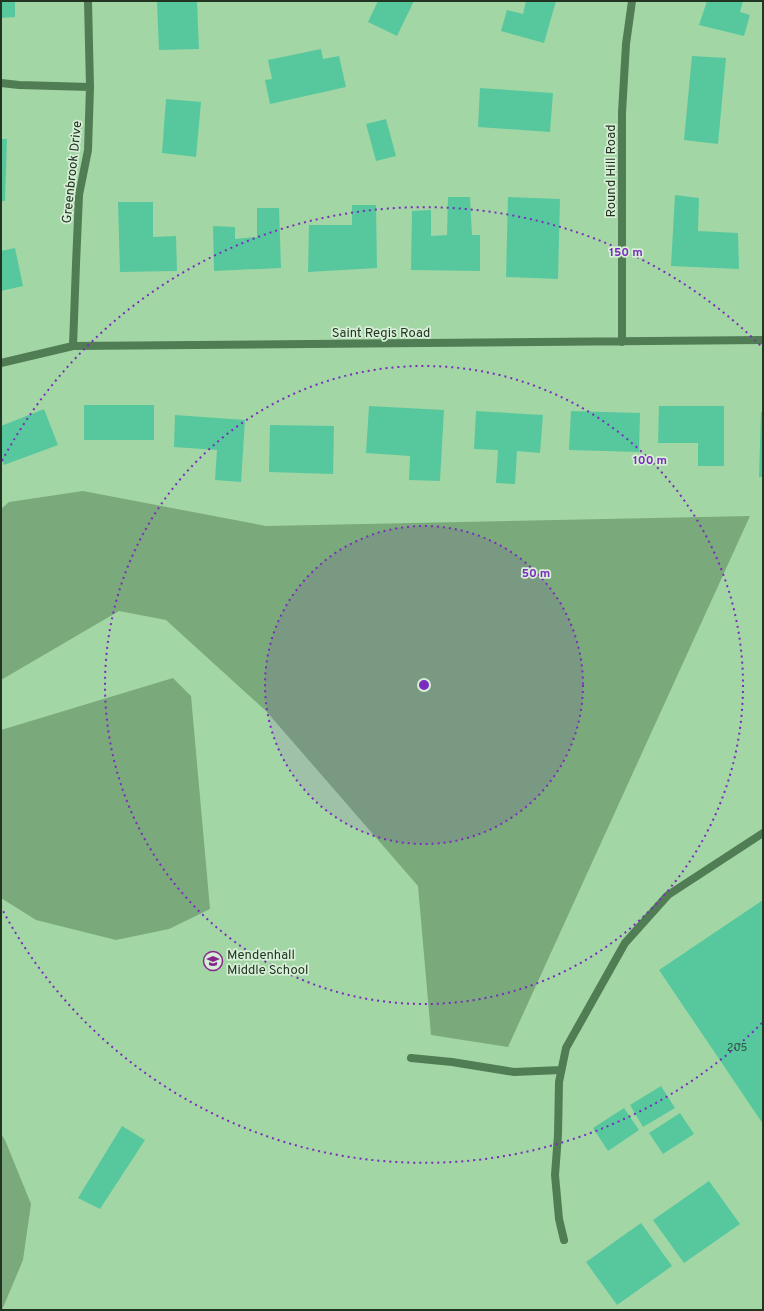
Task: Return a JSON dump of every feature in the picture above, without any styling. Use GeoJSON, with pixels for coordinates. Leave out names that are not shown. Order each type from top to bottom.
{"type":"FeatureCollection","features":[{"type":"Feature","properties":{"kind":"street","name":"Greenbrook Drive"},"geometry":{"type":"LineString","coordinates":[[73,346],[79,195],[88,150],[90,87],[88,1]]}},
{"type":"Feature","properties":{"kind":"street","name":"Round Hill Road"},"geometry":{"type":"LineString","coordinates":[[622,342],[622,112],[626,44],[632,1]]}},
{"type":"Feature","properties":{"kind":"street"},"geometry":{"type":"LineString","coordinates":[[1,83],[18,85],[90,87]]}},
{"type":"Feature","properties":{"kind":"street","name":"Saint Regis Road"},"geometry":{"type":"LineString","coordinates":[[1,363],[73,346],[763,340]]}},
{"type":"Feature","properties":{"kind":"street"},"geometry":{"type":"LineString","coordinates":[[564,1240],[559,1219],[555,1176],[558,1135],[558,1082],[566,1048],[625,943],[668,895],[763,833]]}},
{"type":"Feature","properties":{"kind":"street"},"geometry":{"type":"LineString","coordinates":[[411,1058],[452,1062],[514,1072],[561,1070]]}},
{"type":"Feature","properties":{"kind":"green space"},"geometry":{"type":"Polygon","coordinates":[[[83,491],[266,526],[750,516],[508,1047],[431,1035],[418,886],[266,711],[166,620],[119,611],[1,680],[1,509],[9,502],[83,491]]]}},
{"type":"Feature","properties":{"kind":"green space"},"geometry":{"type":"Polygon","coordinates":[[[173,678],[191,696],[210,909],[169,929],[116,940],[36,920],[1,898],[1,730],[173,678]]]}},
{"type":"Feature","properties":{"kind":"green space"},"geometry":{"type":"Polygon","coordinates":[[[1,1134],[5,1140],[31,1204],[23,1260],[2,1310],[1,1310],[1,1134]]]}},
{"type":"Feature","properties":{"kind":"building"},"geometry":{"type":"Polygon","coordinates":[[[1,1],[15,1],[15,17],[1,18],[1,1]]]}},
{"type":"Feature","properties":{"kind":"building"},"geometry":{"type":"Polygon","coordinates":[[[197,1],[199,49],[159,50],[157,2],[197,1]]]}},
{"type":"Feature","properties":{"kind":"building"},"geometry":{"type":"Polygon","coordinates":[[[378,1],[414,1],[397,36],[368,22],[378,1]]]}},
{"type":"Feature","properties":{"kind":"building"},"geometry":{"type":"Polygon","coordinates":[[[526,1],[556,1],[544,43],[501,31],[507,10],[523,14],[526,1]]]}},
{"type":"Feature","properties":{"kind":"building"},"geometry":{"type":"Polygon","coordinates":[[[707,1],[743,1],[740,12],[750,15],[744,36],[699,25],[707,1]]]}},
{"type":"Feature","properties":{"kind":"building"},"geometry":{"type":"Polygon","coordinates":[[[321,49],[323,59],[339,56],[346,87],[270,104],[265,80],[272,79],[268,60],[321,49]]]}},
{"type":"Feature","properties":{"kind":"building"},"geometry":{"type":"Polygon","coordinates":[[[692,56],[726,58],[718,144],[684,140],[692,56]]]}},
{"type":"Feature","properties":{"kind":"building"},"geometry":{"type":"Polygon","coordinates":[[[480,88],[553,93],[550,132],[478,127],[480,88]]]}},
{"type":"Feature","properties":{"kind":"building"},"geometry":{"type":"Polygon","coordinates":[[[166,99],[201,102],[196,157],[162,153],[166,99]]]}},
{"type":"Feature","properties":{"kind":"building"},"geometry":{"type":"Polygon","coordinates":[[[386,119],[396,156],[376,161],[366,124],[386,119]]]}},
{"type":"Feature","properties":{"kind":"building"},"geometry":{"type":"Polygon","coordinates":[[[1,139],[7,139],[5,201],[1,201],[1,139]]]}},
{"type":"Feature","properties":{"kind":"building"},"geometry":{"type":"Polygon","coordinates":[[[675,195],[699,198],[698,231],[738,233],[739,269],[671,266],[675,195]]]}},
{"type":"Feature","properties":{"kind":"building"},"geometry":{"type":"Polygon","coordinates":[[[448,197],[470,197],[472,235],[480,235],[480,271],[411,270],[412,211],[431,210],[431,236],[447,235],[448,197]]]}},
{"type":"Feature","properties":{"kind":"building"},"geometry":{"type":"Polygon","coordinates":[[[508,197],[560,199],[558,279],[506,277],[508,197]]]}},
{"type":"Feature","properties":{"kind":"building"},"geometry":{"type":"Polygon","coordinates":[[[118,202],[153,202],[153,237],[176,236],[177,271],[120,272],[118,202]]]}},
{"type":"Feature","properties":{"kind":"building"},"geometry":{"type":"Polygon","coordinates":[[[352,205],[376,205],[377,268],[308,272],[309,225],[352,225],[352,205]]]}},
{"type":"Feature","properties":{"kind":"building"},"geometry":{"type":"Polygon","coordinates":[[[257,208],[279,208],[281,268],[214,271],[213,226],[235,227],[235,239],[257,237],[257,208]]]}},
{"type":"Feature","properties":{"kind":"building"},"geometry":{"type":"Polygon","coordinates":[[[15,248],[23,286],[1,291],[1,251],[15,248]]]}},
{"type":"Feature","properties":{"kind":"building"},"geometry":{"type":"Polygon","coordinates":[[[84,405],[154,405],[154,440],[84,440],[84,405]]]}},
{"type":"Feature","properties":{"kind":"building"},"geometry":{"type":"Polygon","coordinates":[[[369,406],[444,410],[440,481],[409,480],[410,456],[366,453],[369,406]]]}},
{"type":"Feature","properties":{"kind":"building"},"geometry":{"type":"Polygon","coordinates":[[[659,406],[724,406],[724,466],[698,466],[698,443],[658,443],[659,406]]]}},
{"type":"Feature","properties":{"kind":"building"},"geometry":{"type":"Polygon","coordinates":[[[44,409],[58,445],[4,465],[1,457],[1,426],[44,409]]]}},
{"type":"Feature","properties":{"kind":"building"},"geometry":{"type":"Polygon","coordinates":[[[476,411],[543,415],[540,453],[517,451],[515,484],[496,483],[498,450],[474,449],[476,411]]]}},
{"type":"Feature","properties":{"kind":"building"},"geometry":{"type":"Polygon","coordinates":[[[571,411],[640,413],[639,452],[569,450],[571,411]]]}},
{"type":"Feature","properties":{"kind":"building"},"geometry":{"type":"Polygon","coordinates":[[[761,412],[763,412],[763,477],[759,477],[761,412]]]}},
{"type":"Feature","properties":{"kind":"building"},"geometry":{"type":"Polygon","coordinates":[[[175,415],[245,420],[241,482],[215,480],[217,450],[174,447],[175,415]]]}},
{"type":"Feature","properties":{"kind":"building"},"geometry":{"type":"Polygon","coordinates":[[[270,425],[334,426],[333,474],[269,472],[270,425]]]}},
{"type":"Feature","properties":{"kind":"building"},"geometry":{"type":"Polygon","coordinates":[[[763,900],[763,1124],[659,970],[763,900]]]}},
{"type":"Feature","properties":{"kind":"building"},"geometry":{"type":"Polygon","coordinates":[[[661,1086],[675,1108],[643,1127],[630,1105],[661,1086]]]}},
{"type":"Feature","properties":{"kind":"building"},"geometry":{"type":"Polygon","coordinates":[[[624,1108],[639,1130],[608,1151],[593,1128],[624,1108]]]}},
{"type":"Feature","properties":{"kind":"building"},"geometry":{"type":"Polygon","coordinates":[[[680,1113],[694,1134],[663,1154],[649,1133],[680,1113]]]}},
{"type":"Feature","properties":{"kind":"building"},"geometry":{"type":"Polygon","coordinates":[[[122,1126],[145,1140],[100,1209],[78,1198],[122,1126]]]}},
{"type":"Feature","properties":{"kind":"building"},"geometry":{"type":"Polygon","coordinates":[[[709,1181],[740,1224],[684,1263],[653,1220],[709,1181]]]}},
{"type":"Feature","properties":{"kind":"building"},"geometry":{"type":"Polygon","coordinates":[[[641,1223],[672,1266],[617,1305],[586,1262],[641,1223]]]}},
{"type":"Feature","properties":{"kind":"place","name":"Mendenhall Middle School"},"geometry":{"type":"Point","coordinates":[213,961]}}]}
